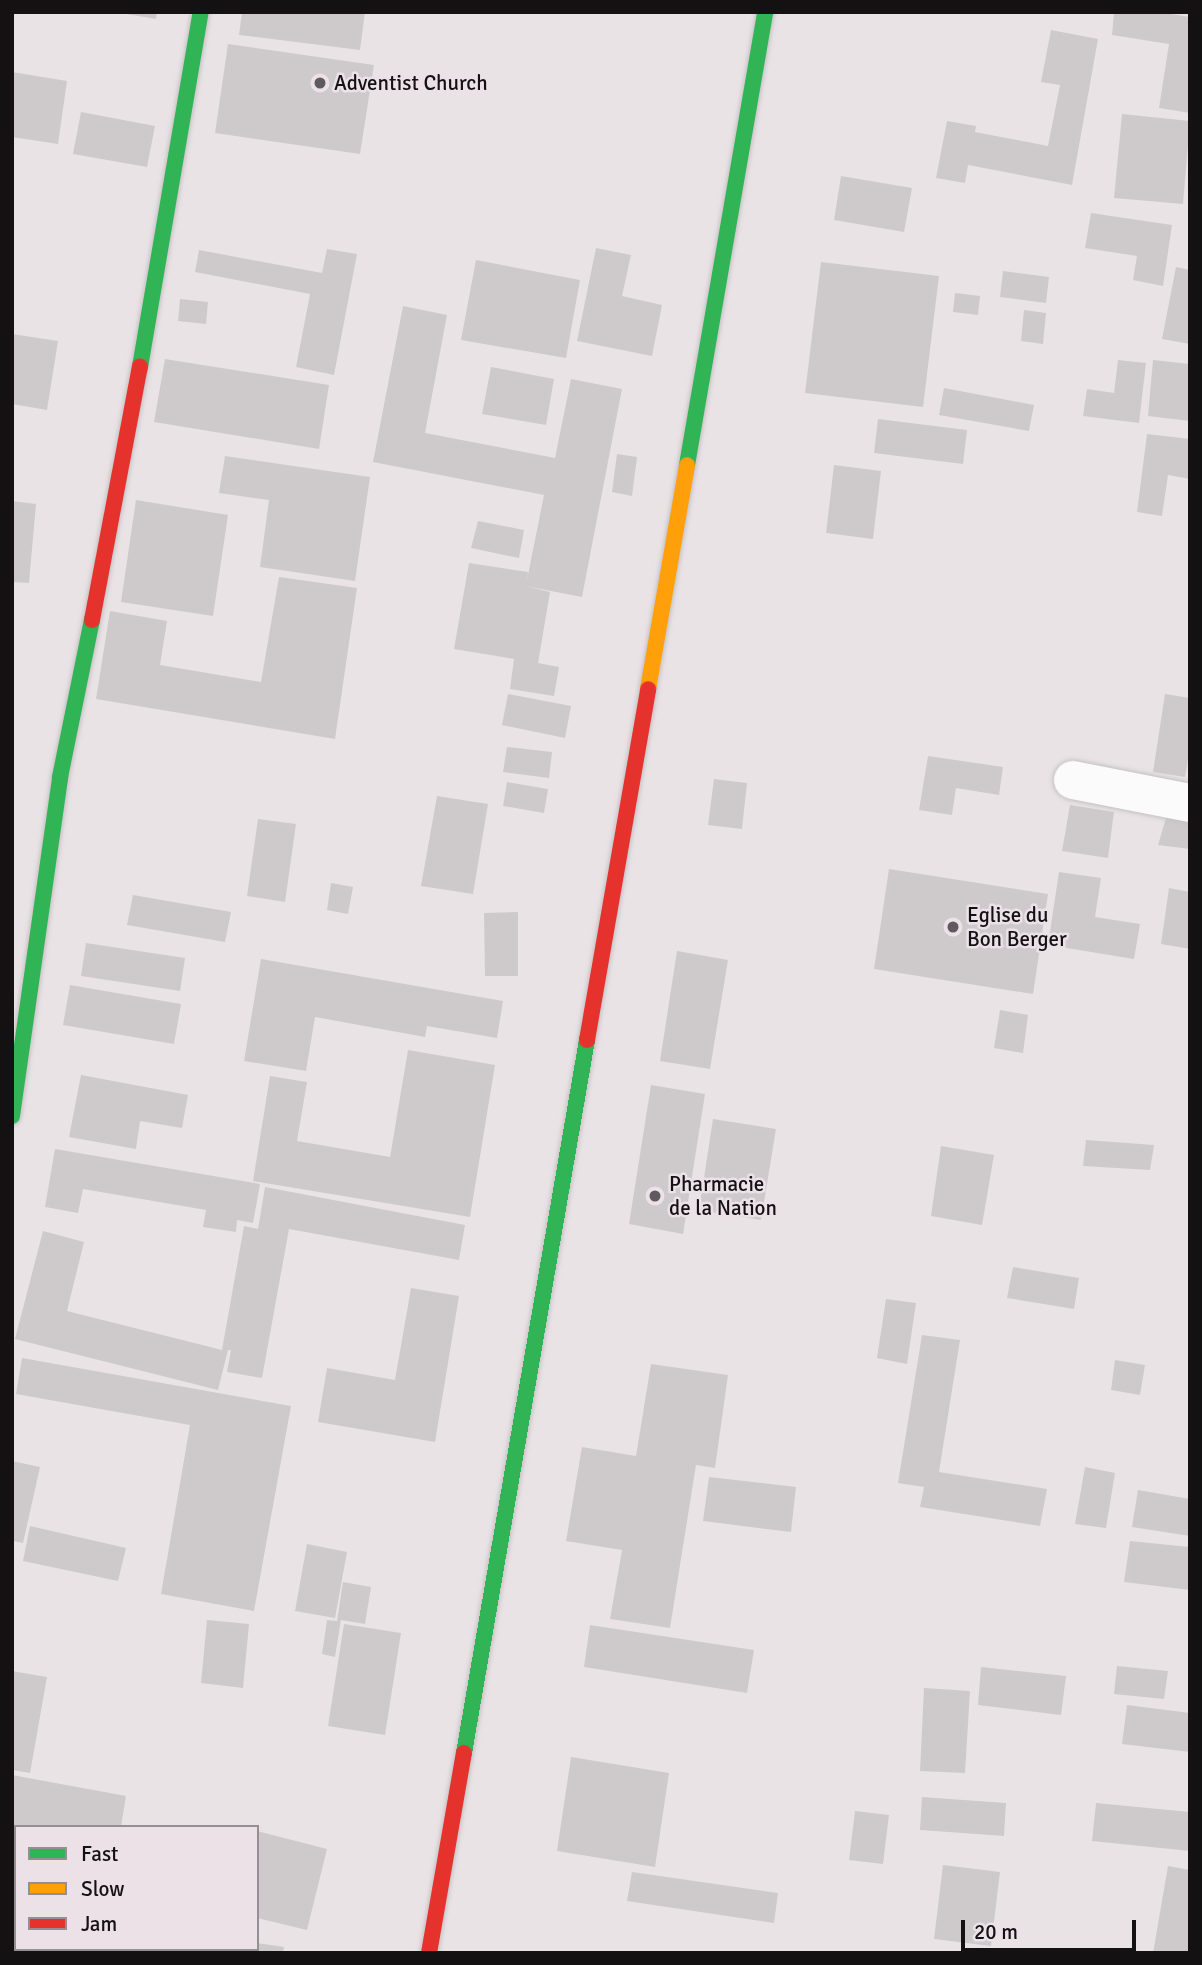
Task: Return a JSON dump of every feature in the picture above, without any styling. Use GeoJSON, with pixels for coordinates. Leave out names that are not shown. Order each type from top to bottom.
{"type":"FeatureCollection","features":[{"type":"Feature","properties":{"kind":"main road"},"geometry":{"type":"LineString","coordinates":[[12,1116],[60,777],[124,464],[201,12]]}},
{"type":"Feature","properties":{"kind":"main road"},"geometry":{"type":"LineString","coordinates":[[429,1953],[765,12]]}},
{"type":"Feature","properties":{"kind":"street"},"geometry":{"type":"LineString","coordinates":[[1073,780],[1190,803]]}},
{"type":"Feature","properties":{"kind":"building"},"geometry":{"type":"Polygon","coordinates":[[[115,12],[157,12],[156,19],[115,12]]]}},
{"type":"Feature","properties":{"kind":"building"},"geometry":{"type":"Polygon","coordinates":[[[242,12],[365,12],[360,50],[239,35],[242,12]]]}},
{"type":"Feature","properties":{"kind":"building"},"geometry":{"type":"Polygon","coordinates":[[[1114,12],[1158,12],[1190,17],[1190,113],[1159,108],[1169,44],[1112,35],[1114,12]]]}},
{"type":"Feature","properties":{"kind":"building"},"geometry":{"type":"Polygon","coordinates":[[[1051,30],[1098,39],[1072,185],[968,165],[965,183],[936,178],[947,121],[976,126],[975,132],[1048,146],[1060,85],[1041,82],[1051,30]]]}},
{"type":"Feature","properties":{"kind":"building"},"geometry":{"type":"Polygon","coordinates":[[[228,44],[374,65],[360,154],[215,133],[228,44]]]}},
{"type":"Feature","properties":{"kind":"building"},"geometry":{"type":"Polygon","coordinates":[[[12,72],[67,81],[58,144],[12,137],[12,72]]]}},
{"type":"Feature","properties":{"kind":"building"},"geometry":{"type":"Polygon","coordinates":[[[81,112],[155,126],[147,167],[73,154],[81,112]]]}},
{"type":"Feature","properties":{"kind":"building"},"geometry":{"type":"Polygon","coordinates":[[[1122,114],[1190,121],[1183,204],[1114,198],[1122,114]]]}},
{"type":"Feature","properties":{"kind":"building"},"geometry":{"type":"Polygon","coordinates":[[[841,176],[912,188],[904,232],[834,220],[841,176]]]}},
{"type":"Feature","properties":{"kind":"building"},"geometry":{"type":"Polygon","coordinates":[[[1091,213],[1172,225],[1163,286],[1133,280],[1137,256],[1085,248],[1091,213]]]}},
{"type":"Feature","properties":{"kind":"building"},"geometry":{"type":"Polygon","coordinates":[[[596,248],[631,255],[622,296],[662,305],[652,356],[577,341],[596,248]]]}},
{"type":"Feature","properties":{"kind":"building"},"geometry":{"type":"Polygon","coordinates":[[[327,249],[357,254],[334,375],[296,367],[310,294],[195,272],[199,250],[322,273],[327,249]]]}},
{"type":"Feature","properties":{"kind":"building"},"geometry":{"type":"Polygon","coordinates":[[[476,260],[580,280],[566,358],[461,340],[476,260]]]}},
{"type":"Feature","properties":{"kind":"building"},"geometry":{"type":"Polygon","coordinates":[[[821,262],[939,276],[923,407],[805,393],[821,262]]]}},
{"type":"Feature","properties":{"kind":"building"},"geometry":{"type":"Polygon","coordinates":[[[1176,267],[1190,270],[1190,344],[1162,339],[1176,267]]]}},
{"type":"Feature","properties":{"kind":"building"},"geometry":{"type":"Polygon","coordinates":[[[1003,271],[1049,277],[1046,303],[1000,297],[1003,271]]]}},
{"type":"Feature","properties":{"kind":"building"},"geometry":{"type":"Polygon","coordinates":[[[955,293],[980,296],[978,315],[953,312],[955,293]]]}},
{"type":"Feature","properties":{"kind":"building"},"geometry":{"type":"Polygon","coordinates":[[[180,299],[208,302],[206,324],[178,321],[180,299]]]}},
{"type":"Feature","properties":{"kind":"building"},"geometry":{"type":"Polygon","coordinates":[[[403,306],[447,315],[425,433],[555,458],[571,379],[622,389],[582,597],[525,586],[550,592],[538,663],[559,667],[554,696],[510,689],[514,659],[454,649],[469,563],[528,572],[527,580],[544,495],[373,462],[403,306]]]}},
{"type":"Feature","properties":{"kind":"building"},"geometry":{"type":"Polygon","coordinates":[[[1024,310],[1046,313],[1043,344],[1021,341],[1024,310]]]}},
{"type":"Feature","properties":{"kind":"building"},"geometry":{"type":"Polygon","coordinates":[[[12,334],[58,341],[47,410],[12,404],[12,334]]]}},
{"type":"Feature","properties":{"kind":"building"},"geometry":{"type":"Polygon","coordinates":[[[165,359],[329,385],[319,449],[154,422],[165,359]]]}},
{"type":"Feature","properties":{"kind":"building"},"geometry":{"type":"Polygon","coordinates":[[[1118,360],[1146,363],[1139,423],[1083,416],[1087,389],[1114,393],[1118,360]]]}},
{"type":"Feature","properties":{"kind":"building"},"geometry":{"type":"Polygon","coordinates":[[[1153,360],[1190,364],[1190,421],[1148,416],[1153,360]]]}},
{"type":"Feature","properties":{"kind":"building"},"geometry":{"type":"Polygon","coordinates":[[[491,367],[554,379],[546,425],[482,414],[491,367]]]}},
{"type":"Feature","properties":{"kind":"building"},"geometry":{"type":"Polygon","coordinates":[[[944,388],[1034,405],[1029,431],[939,415],[944,388]]]}},
{"type":"Feature","properties":{"kind":"building"},"geometry":{"type":"Polygon","coordinates":[[[878,419],[967,430],[963,464],[874,453],[878,419]]]}},
{"type":"Feature","properties":{"kind":"building"},"geometry":{"type":"Polygon","coordinates":[[[1147,434],[1190,439],[1190,479],[1168,475],[1162,516],[1137,512],[1147,434]]]}},
{"type":"Feature","properties":{"kind":"building"},"geometry":{"type":"Polygon","coordinates":[[[617,454],[637,457],[632,496],[612,492],[617,454]]]}},
{"type":"Feature","properties":{"kind":"building"},"geometry":{"type":"Polygon","coordinates":[[[225,456],[370,477],[355,581],[260,567],[269,500],[219,493],[225,456]]]}},
{"type":"Feature","properties":{"kind":"building"},"geometry":{"type":"Polygon","coordinates":[[[834,465],[881,471],[873,539],[826,533],[834,465]]]}},
{"type":"Feature","properties":{"kind":"building"},"geometry":{"type":"Polygon","coordinates":[[[136,500],[228,515],[213,616],[121,602],[136,500]]]}},
{"type":"Feature","properties":{"kind":"building"},"geometry":{"type":"Polygon","coordinates":[[[12,501],[36,504],[29,583],[12,582],[12,501]]]}},
{"type":"Feature","properties":{"kind":"building"},"geometry":{"type":"Polygon","coordinates":[[[478,521],[524,530],[519,558],[471,548],[478,521]]]}},
{"type":"Feature","properties":{"kind":"building"},"geometry":{"type":"Polygon","coordinates":[[[279,577],[357,588],[335,739],[96,699],[110,611],[167,621],[160,665],[261,682],[279,577]]]}},
{"type":"Feature","properties":{"kind":"building"},"geometry":{"type":"Polygon","coordinates":[[[508,694],[571,706],[565,738],[502,725],[508,694]]]}},
{"type":"Feature","properties":{"kind":"building"},"geometry":{"type":"Polygon","coordinates":[[[1165,694],[1190,698],[1190,747],[1185,777],[1153,772],[1165,694]]]}},
{"type":"Feature","properties":{"kind":"building"},"geometry":{"type":"Polygon","coordinates":[[[507,747],[552,752],[549,778],[503,772],[507,747]]]}},
{"type":"Feature","properties":{"kind":"building"},"geometry":{"type":"Polygon","coordinates":[[[928,756],[1003,767],[999,795],[956,788],[952,815],[919,810],[928,756]]]}},
{"type":"Feature","properties":{"kind":"building"},"geometry":{"type":"Polygon","coordinates":[[[714,779],[747,783],[742,829],[708,825],[714,779]]]}},
{"type":"Feature","properties":{"kind":"building"},"geometry":{"type":"Polygon","coordinates":[[[507,782],[548,789],[544,813],[503,806],[507,782]]]}},
{"type":"Feature","properties":{"kind":"building"},"geometry":{"type":"Polygon","coordinates":[[[437,796],[488,804],[473,894],[421,886],[437,796]]]}},
{"type":"Feature","properties":{"kind":"building"},"geometry":{"type":"Polygon","coordinates":[[[1070,805],[1114,812],[1108,858],[1062,851],[1070,805]]]}},
{"type":"Feature","properties":{"kind":"building"},"geometry":{"type":"Polygon","coordinates":[[[1169,808],[1190,812],[1190,849],[1158,845],[1169,808]]]}},
{"type":"Feature","properties":{"kind":"building"},"geometry":{"type":"Polygon","coordinates":[[[258,819],[296,824],[285,902],[247,896],[258,819]]]}},
{"type":"Feature","properties":{"kind":"building"},"geometry":{"type":"Polygon","coordinates":[[[889,869],[1048,894],[1033,994],[874,969],[889,869]]]}},
{"type":"Feature","properties":{"kind":"building"},"geometry":{"type":"Polygon","coordinates":[[[1059,872],[1101,878],[1095,917],[1140,924],[1134,959],[1048,945],[1059,872]]]}},
{"type":"Feature","properties":{"kind":"building"},"geometry":{"type":"Polygon","coordinates":[[[331,883],[353,887],[348,914],[327,910],[331,883]]]}},
{"type":"Feature","properties":{"kind":"building"},"geometry":{"type":"Polygon","coordinates":[[[1169,888],[1190,892],[1190,949],[1161,944],[1169,888]]]}},
{"type":"Feature","properties":{"kind":"building"},"geometry":{"type":"Polygon","coordinates":[[[133,895],[231,912],[225,942],[127,925],[133,895]]]}},
{"type":"Feature","properties":{"kind":"building"},"geometry":{"type":"Polygon","coordinates":[[[518,912],[518,976],[485,976],[484,913],[518,912]]]}},
{"type":"Feature","properties":{"kind":"building"},"geometry":{"type":"Polygon","coordinates":[[[86,943],[185,958],[180,991],[81,976],[86,943]]]}},
{"type":"Feature","properties":{"kind":"building"},"geometry":{"type":"Polygon","coordinates":[[[677,951],[728,960],[710,1069],[660,1061],[677,951]]]}},
{"type":"Feature","properties":{"kind":"building"},"geometry":{"type":"Polygon","coordinates":[[[261,959],[503,1001],[497,1038],[427,1026],[425,1037],[315,1017],[306,1071],[244,1061],[261,959]]]}},
{"type":"Feature","properties":{"kind":"building"},"geometry":{"type":"Polygon","coordinates":[[[70,985],[181,1004],[174,1044],[63,1025],[70,985]]]}},
{"type":"Feature","properties":{"kind":"building"},"geometry":{"type":"Polygon","coordinates":[[[1000,1010],[1028,1015],[1023,1053],[994,1048],[1000,1010]]]}},
{"type":"Feature","properties":{"kind":"building"},"geometry":{"type":"Polygon","coordinates":[[[408,1050],[495,1065],[470,1217],[253,1181],[270,1076],[307,1082],[297,1141],[390,1157],[408,1050]]]}},
{"type":"Feature","properties":{"kind":"building"},"geometry":{"type":"Polygon","coordinates":[[[81,1075],[188,1095],[182,1128],[140,1121],[136,1149],[69,1137],[81,1075]]]}},
{"type":"Feature","properties":{"kind":"building"},"geometry":{"type":"Polygon","coordinates":[[[651,1085],[705,1094],[683,1234],[629,1224],[651,1085]]]}},
{"type":"Feature","properties":{"kind":"building"},"geometry":{"type":"Polygon","coordinates":[[[713,1119],[776,1129],[761,1220],[699,1210],[713,1119]]]}},
{"type":"Feature","properties":{"kind":"building"},"geometry":{"type":"Polygon","coordinates":[[[1086,1140],[1154,1145],[1150,1170],[1083,1166],[1086,1140]]]}},
{"type":"Feature","properties":{"kind":"building"},"geometry":{"type":"Polygon","coordinates":[[[941,1146],[994,1155],[982,1225],[931,1216],[941,1146]]]}},
{"type":"Feature","properties":{"kind":"building"},"geometry":{"type":"Polygon","coordinates":[[[55,1149],[260,1184],[253,1223],[237,1220],[236,1232],[203,1227],[206,1210],[83,1189],[78,1213],[45,1207],[55,1149]]]}},
{"type":"Feature","properties":{"kind":"building"},"geometry":{"type":"Polygon","coordinates":[[[265,1187],[465,1225],[459,1260],[289,1229],[262,1378],[227,1372],[231,1350],[228,1350],[218,1390],[15,1339],[43,1231],[84,1242],[67,1311],[222,1350],[244,1226],[258,1229],[265,1187]]]}},
{"type":"Feature","properties":{"kind":"building"},"geometry":{"type":"Polygon","coordinates":[[[1013,1267],[1079,1278],[1074,1309],[1007,1298],[1013,1267]]]}},
{"type":"Feature","properties":{"kind":"building"},"geometry":{"type":"Polygon","coordinates":[[[411,1288],[459,1296],[435,1442],[318,1422],[327,1368],[395,1380],[411,1288]]]}},
{"type":"Feature","properties":{"kind":"building"},"geometry":{"type":"Polygon","coordinates":[[[886,1299],[916,1303],[907,1364],[877,1358],[886,1299]]]}},
{"type":"Feature","properties":{"kind":"building"},"geometry":{"type":"Polygon","coordinates":[[[922,1335],[960,1340],[939,1472],[1047,1489],[1040,1526],[920,1507],[924,1487],[898,1483],[922,1335]]]}},
{"type":"Feature","properties":{"kind":"building"},"geometry":{"type":"Polygon","coordinates":[[[22,1358],[291,1406],[254,1611],[161,1594],[190,1425],[16,1394],[22,1358]]]}},
{"type":"Feature","properties":{"kind":"building"},"geometry":{"type":"Polygon","coordinates":[[[1115,1360],[1145,1365],[1140,1395],[1111,1390],[1115,1360]]]}},
{"type":"Feature","properties":{"kind":"building"},"geometry":{"type":"Polygon","coordinates":[[[651,1364],[728,1375],[715,1468],[696,1465],[670,1628],[610,1619],[622,1550],[566,1541],[582,1447],[636,1456],[651,1364]]]}},
{"type":"Feature","properties":{"kind":"building"},"geometry":{"type":"Polygon","coordinates":[[[12,1461],[40,1467],[23,1543],[12,1541],[12,1461]]]}},
{"type":"Feature","properties":{"kind":"building"},"geometry":{"type":"Polygon","coordinates":[[[1085,1467],[1115,1473],[1106,1528],[1075,1524],[1085,1467]]]}},
{"type":"Feature","properties":{"kind":"building"},"geometry":{"type":"Polygon","coordinates":[[[709,1477],[796,1487],[791,1532],[703,1521],[709,1477]]]}},
{"type":"Feature","properties":{"kind":"building"},"geometry":{"type":"Polygon","coordinates":[[[1138,1490],[1190,1499],[1190,1536],[1132,1527],[1138,1490]]]}},
{"type":"Feature","properties":{"kind":"building"},"geometry":{"type":"Polygon","coordinates":[[[30,1526],[126,1548],[118,1581],[23,1561],[30,1526]]]}},
{"type":"Feature","properties":{"kind":"building"},"geometry":{"type":"Polygon","coordinates":[[[1130,1541],[1190,1547],[1190,1590],[1124,1582],[1130,1541]]]}},
{"type":"Feature","properties":{"kind":"building"},"geometry":{"type":"Polygon","coordinates":[[[307,1544],[347,1552],[335,1618],[295,1611],[307,1544]]]}},
{"type":"Feature","properties":{"kind":"building"},"geometry":{"type":"Polygon","coordinates":[[[343,1582],[371,1587],[365,1624],[341,1620],[335,1657],[322,1654],[327,1620],[337,1621],[343,1582]]]}},
{"type":"Feature","properties":{"kind":"building"},"geometry":{"type":"Polygon","coordinates":[[[207,1620],[249,1624],[243,1688],[201,1683],[207,1620]]]}},
{"type":"Feature","properties":{"kind":"building"},"geometry":{"type":"Polygon","coordinates":[[[344,1624],[401,1633],[385,1735],[328,1726],[344,1624]]]}},
{"type":"Feature","properties":{"kind":"building"},"geometry":{"type":"Polygon","coordinates":[[[590,1625],[754,1650],[747,1693],[584,1667],[590,1625]]]}},
{"type":"Feature","properties":{"kind":"building"},"geometry":{"type":"Polygon","coordinates":[[[1117,1666],[1168,1671],[1164,1699],[1114,1694],[1117,1666]]]}},
{"type":"Feature","properties":{"kind":"building"},"geometry":{"type":"Polygon","coordinates":[[[981,1667],[1066,1676],[1061,1715],[978,1705],[981,1667]]]}},
{"type":"Feature","properties":{"kind":"building"},"geometry":{"type":"Polygon","coordinates":[[[12,1671],[47,1677],[30,1773],[12,1770],[12,1671]]]}},
{"type":"Feature","properties":{"kind":"building"},"geometry":{"type":"Polygon","coordinates":[[[924,1688],[970,1691],[965,1773],[920,1771],[924,1688]]]}},
{"type":"Feature","properties":{"kind":"building"},"geometry":{"type":"Polygon","coordinates":[[[1127,1705],[1190,1713],[1190,1752],[1122,1744],[1127,1705]]]}},
{"type":"Feature","properties":{"kind":"building"},"geometry":{"type":"Polygon","coordinates":[[[571,1757],[669,1773],[655,1867],[557,1851],[571,1757]]]}},
{"type":"Feature","properties":{"kind":"building"},"geometry":{"type":"Polygon","coordinates":[[[12,1775],[126,1796],[121,1825],[14,1825],[12,1834],[12,1775]]]}},
{"type":"Feature","properties":{"kind":"building"},"geometry":{"type":"Polygon","coordinates":[[[922,1797],[1006,1803],[1004,1836],[920,1830],[922,1797]]]}},
{"type":"Feature","properties":{"kind":"building"},"geometry":{"type":"Polygon","coordinates":[[[1096,1803],[1190,1812],[1190,1851],[1092,1841],[1096,1803]]]}},
{"type":"Feature","properties":{"kind":"building"},"geometry":{"type":"Polygon","coordinates":[[[855,1811],[889,1815],[883,1864],[849,1860],[855,1811]]]}},
{"type":"Feature","properties":{"kind":"building"},"geometry":{"type":"Polygon","coordinates":[[[259,1832],[327,1849],[307,1930],[259,1918],[259,1832]]]}},
{"type":"Feature","properties":{"kind":"building"},"geometry":{"type":"Polygon","coordinates":[[[943,1865],[1000,1872],[991,1946],[934,1939],[943,1865]]]}},
{"type":"Feature","properties":{"kind":"building"},"geometry":{"type":"Polygon","coordinates":[[[1168,1866],[1190,1870],[1190,1953],[1153,1953],[1168,1866]]]}},
{"type":"Feature","properties":{"kind":"building"},"geometry":{"type":"Polygon","coordinates":[[[632,1872],[778,1893],[774,1923],[627,1901],[632,1872]]]}},
{"type":"Feature","properties":{"kind":"building"},"geometry":{"type":"Polygon","coordinates":[[[12,1934],[14,1951],[109,1951],[109,1953],[12,1953],[12,1934]]]}},
{"type":"Feature","properties":{"kind":"building"},"geometry":{"type":"Polygon","coordinates":[[[259,1943],[284,1947],[283,1953],[239,1953],[259,1951],[259,1943]]]}},
{"type":"Feature","properties":{"kind":"traffic: fast"},"geometry":{"type":"LineString","coordinates":[[140,367],[201,12]]}},
{"type":"Feature","properties":{"kind":"traffic: fast"},"geometry":{"type":"LineString","coordinates":[[687,465],[765,12]]}},
{"type":"Feature","properties":{"kind":"traffic: fast"},"geometry":{"type":"LineString","coordinates":[[12,1116],[60,777],[92,620]]}},
{"type":"Feature","properties":{"kind":"traffic: fast"},"geometry":{"type":"LineString","coordinates":[[464,1753],[587,1040]]}},
{"type":"Feature","properties":{"kind":"traffic: slow"},"geometry":{"type":"LineString","coordinates":[[648,689],[687,465]]}},
{"type":"Feature","properties":{"kind":"traffic: jam"},"geometry":{"type":"LineString","coordinates":[[92,620],[140,367]]}},
{"type":"Feature","properties":{"kind":"traffic: jam"},"geometry":{"type":"LineString","coordinates":[[587,1040],[648,689]]}},
{"type":"Feature","properties":{"kind":"traffic: jam"},"geometry":{"type":"LineString","coordinates":[[429,1953],[464,1753]]}},
{"type":"Feature","properties":{"kind":"place","name":"Adventist Church"},"geometry":{"type":"Point","coordinates":[320,83]}},
{"type":"Feature","properties":{"kind":"place","name":"Eglise du Bon Berger"},"geometry":{"type":"Point","coordinates":[953,927]}},
{"type":"Feature","properties":{"kind":"place","name":"Pharmacie de la Nation"},"geometry":{"type":"Point","coordinates":[655,1196]}}]}
